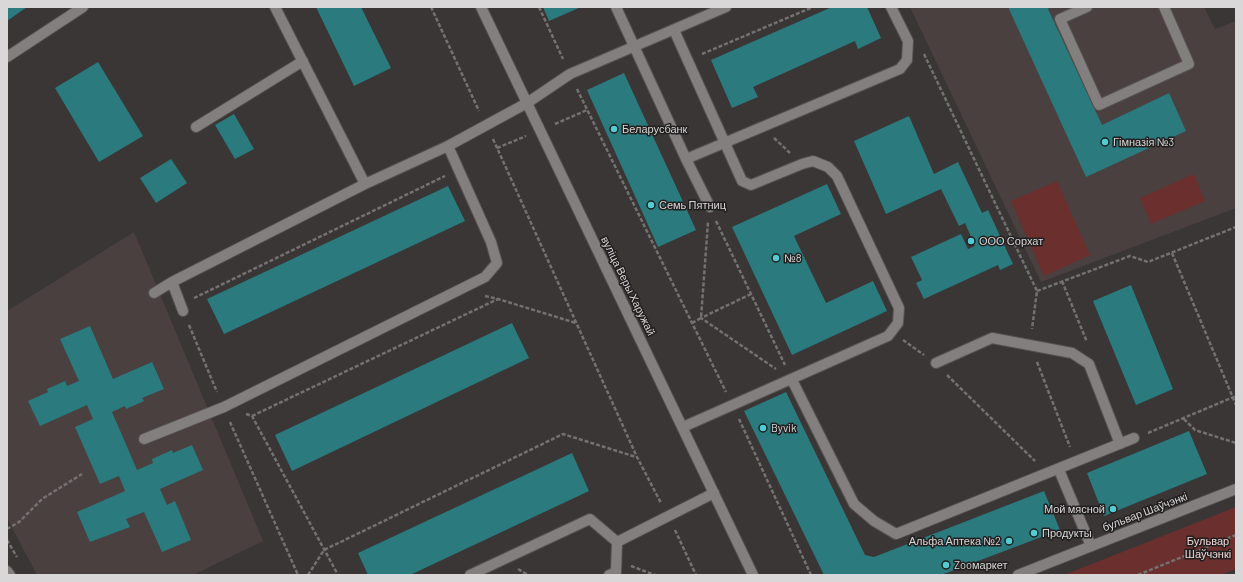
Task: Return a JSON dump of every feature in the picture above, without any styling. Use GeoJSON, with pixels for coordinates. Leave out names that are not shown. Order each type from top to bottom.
{"type":"FeatureCollection","features":[{"type":"Feature","properties":{"kind":"main road"},"geometry":{"type":"LineString","coordinates":[[7,57],[83,7]]}},
{"type":"Feature","properties":{"kind":"main road"},"geometry":{"type":"LineString","coordinates":[[275,7],[365,184]]}},
{"type":"Feature","properties":{"kind":"main road","name":"вуліца Веры Харужай"},"geometry":{"type":"LineString","coordinates":[[481,7],[753,575]]}},
{"type":"Feature","properties":{"kind":"main road"},"geometry":{"type":"LineString","coordinates":[[616,7],[686,159],[710,207]]}},
{"type":"Feature","properties":{"kind":"main road"},"geometry":{"type":"LineString","coordinates":[[154,293],[172,282],[365,184],[448,146],[527,103],[570,74],[726,7]]}},
{"type":"Feature","properties":{"kind":"main road"},"geometry":{"type":"LineString","coordinates":[[686,159],[900,69],[907,60],[908,41],[891,7]]}},
{"type":"Feature","properties":{"kind":"main road"},"geometry":{"type":"LineString","coordinates":[[1087,7],[1060,19],[1099,105],[1189,64],[1164,7]]}},
{"type":"Feature","properties":{"kind":"main road"},"geometry":{"type":"LineString","coordinates":[[674,30],[742,181],[751,185],[813,161],[828,167],[836,176],[899,308],[898,323],[888,336],[792,380],[683,427]]}},
{"type":"Feature","properties":{"kind":"main road"},"geometry":{"type":"LineString","coordinates":[[196,127],[303,61]]}},
{"type":"Feature","properties":{"kind":"main road"},"geometry":{"type":"LineString","coordinates":[[144,439],[224,407],[485,276],[497,263],[492,242],[448,146]]}},
{"type":"Feature","properties":{"kind":"main road"},"geometry":{"type":"LineString","coordinates":[[172,282],[183,311]]}},
{"type":"Feature","properties":{"kind":"main road"},"geometry":{"type":"LineString","coordinates":[[936,363],[992,338],[1072,353],[1088,364],[1120,444]]}},
{"type":"Feature","properties":{"kind":"main road"},"geometry":{"type":"LineString","coordinates":[[792,380],[854,504],[874,521],[896,534],[1059,470],[1134,438]]}},
{"type":"Feature","properties":{"kind":"main road"},"geometry":{"type":"LineString","coordinates":[[1059,470],[1091,546]]}},
{"type":"Feature","properties":{"kind":"main road","name":"бульвар Шаўчэнкі"},"geometry":{"type":"LineString","coordinates":[[1018,575],[1236,489]]}},
{"type":"Feature","properties":{"kind":"main road"},"geometry":{"type":"LineString","coordinates":[[617,542],[714,493]]}},
{"type":"Feature","properties":{"kind":"main road"},"geometry":{"type":"LineString","coordinates":[[470,575],[590,519],[617,542]]}},
{"type":"Feature","properties":{"kind":"main road"},"geometry":{"type":"LineString","coordinates":[[610,575],[616,572],[617,542]]}},
{"type":"Feature","properties":{"kind":"main road"},"geometry":{"type":"LineString","coordinates":[[7,571],[10,575]]}},
{"type":"Feature","properties":{"kind":"path"},"geometry":{"type":"LineString","coordinates":[[431,7],[486,124],[636,457],[668,517],[696,575]]}},
{"type":"Feature","properties":{"kind":"path"},"geometry":{"type":"LineString","coordinates":[[539,7],[660,259]]}},
{"type":"Feature","properties":{"kind":"path"},"geometry":{"type":"LineString","coordinates":[[687,60],[813,7]]}},
{"type":"Feature","properties":{"kind":"path"},"geometry":{"type":"LineString","coordinates":[[937,80],[1037,291],[1030,345],[1076,462]]}},
{"type":"Feature","properties":{"kind":"path"},"geometry":{"type":"LineString","coordinates":[[762,127],[802,164]]}},
{"type":"Feature","properties":{"kind":"path"},"geometry":{"type":"LineString","coordinates":[[298,575],[183,311],[192,299],[458,170]]}},
{"type":"Feature","properties":{"kind":"path"},"geometry":{"type":"LineString","coordinates":[[710,207],[792,380]]}},
{"type":"Feature","properties":{"kind":"path"},"geometry":{"type":"LineString","coordinates":[[701,318],[710,207]]}},
{"type":"Feature","properties":{"kind":"path"},"geometry":{"type":"LineString","coordinates":[[1037,291],[1130,256],[1148,262],[1236,227]]}},
{"type":"Feature","properties":{"kind":"path"},"geometry":{"type":"LineString","coordinates":[[1172,253],[1234,397],[1236,405]]}},
{"type":"Feature","properties":{"kind":"path"},"geometry":{"type":"LineString","coordinates":[[692,323],[751,294]]}},
{"type":"Feature","properties":{"kind":"path"},"geometry":{"type":"LineString","coordinates":[[484,296],[576,323]]}},
{"type":"Feature","properties":{"kind":"path"},"geometry":{"type":"LineString","coordinates":[[224,407],[252,416],[498,299]]}},
{"type":"Feature","properties":{"kind":"path"},"geometry":{"type":"LineString","coordinates":[[701,318],[792,380]]}},
{"type":"Feature","properties":{"kind":"path"},"geometry":{"type":"LineString","coordinates":[[891,332],[936,363],[1048,474]]}},
{"type":"Feature","properties":{"kind":"path"},"geometry":{"type":"LineString","coordinates":[[1134,438],[1234,397]]}},
{"type":"Feature","properties":{"kind":"path"},"geometry":{"type":"LineString","coordinates":[[252,416],[338,575]]}},
{"type":"Feature","properties":{"kind":"path"},"geometry":{"type":"LineString","coordinates":[[1184,418],[1194,430],[1236,444]]}},
{"type":"Feature","properties":{"kind":"path"},"geometry":{"type":"LineString","coordinates":[[308,575],[324,550],[563,434],[636,457]]}},
{"type":"Feature","properties":{"kind":"path"},"geometry":{"type":"LineString","coordinates":[[7,529],[19,522],[42,499],[82,474]]}},
{"type":"Feature","properties":{"kind":"path"},"geometry":{"type":"LineString","coordinates":[[1138,575],[1236,535]]}},
{"type":"Feature","properties":{"kind":"path"},"geometry":{"type":"LineString","coordinates":[[616,559],[655,575]]}},
{"type":"Feature","properties":{"kind":"shaded area","name":"Гімназія №3"},"geometry":{"type":"Polygon","coordinates":[[[910,7],[1204,7],[1215,29],[1236,21],[1236,208],[1041,282],[910,7]]]}},
{"type":"Feature","properties":{"kind":"shaded area"},"geometry":{"type":"Polygon","coordinates":[[[134,232],[263,541],[193,575],[37,575],[7,518],[7,311],[134,232]]]}},
{"type":"Feature","properties":{"kind":"green space"},"geometry":{"type":"Polygon","coordinates":[[[1194,174],[1205,201],[1151,224],[1140,198],[1194,174]]]}},
{"type":"Feature","properties":{"kind":"green space"},"geometry":{"type":"Polygon","coordinates":[[[1057,181],[1090,255],[1044,276],[1011,201],[1057,181]]]}},
{"type":"Feature","properties":{"kind":"green space","name":"Бульвар Шаўчэнкі"},"geometry":{"type":"Polygon","coordinates":[[[1236,507],[1236,569],[1220,575],[1064,575],[1236,507]]]}},
{"type":"Feature","properties":{"kind":"building"},"geometry":{"type":"Polygon","coordinates":[[[7,7],[27,7],[7,21],[7,7]]]}},
{"type":"Feature","properties":{"kind":"building"},"geometry":{"type":"Polygon","coordinates":[[[316,7],[361,7],[391,68],[354,86],[316,7]]]}},
{"type":"Feature","properties":{"kind":"building"},"geometry":{"type":"Polygon","coordinates":[[[543,7],[581,7],[549,21],[543,7]]]}},
{"type":"Feature","properties":{"kind":"building"},"geometry":{"type":"Polygon","coordinates":[[[832,7],[867,7],[881,38],[858,49],[855,41],[753,87],[758,97],[732,108],[711,60],[832,7]]]}},
{"type":"Feature","properties":{"kind":"building"},"geometry":{"type":"Polygon","coordinates":[[[1008,7],[1051,7],[1048,9],[1102,125],[1169,93],[1186,131],[1086,177],[1008,7]]]}},
{"type":"Feature","properties":{"kind":"building"},"geometry":{"type":"Polygon","coordinates":[[[98,62],[143,136],[99,162],[55,88],[98,62]]]}},
{"type":"Feature","properties":{"kind":"building"},"geometry":{"type":"Polygon","coordinates":[[[624,73],[696,230],[658,247],[587,90],[624,73]]]}},
{"type":"Feature","properties":{"kind":"building"},"geometry":{"type":"Polygon","coordinates":[[[234,114],[254,149],[235,159],[215,125],[234,114]]]}},
{"type":"Feature","properties":{"kind":"building"},"geometry":{"type":"Polygon","coordinates":[[[909,116],[934,174],[958,162],[982,213],[988,210],[1013,264],[1000,270],[998,265],[924,299],[916,283],[922,280],[911,257],[961,234],[968,249],[975,246],[965,223],[959,226],[941,189],[886,214],[854,141],[909,116]]]}},
{"type":"Feature","properties":{"kind":"building"},"geometry":{"type":"Polygon","coordinates":[[[171,159],[187,183],[156,203],[140,178],[171,159]]]}},
{"type":"Feature","properties":{"kind":"building","name":"№8"},"geometry":{"type":"Polygon","coordinates":[[[827,184],[841,214],[794,236],[826,303],[873,281],[887,311],[792,355],[732,227],[827,184]]]}},
{"type":"Feature","properties":{"kind":"building"},"geometry":{"type":"Polygon","coordinates":[[[448,186],[465,221],[224,334],[207,299],[448,186]]]}},
{"type":"Feature","properties":{"kind":"building"},"geometry":{"type":"Polygon","coordinates":[[[1131,285],[1173,389],[1136,405],[1093,301],[1131,285]]]}},
{"type":"Feature","properties":{"kind":"building"},"geometry":{"type":"Polygon","coordinates":[[[512,323],[529,358],[292,471],[275,435],[512,323]]]}},
{"type":"Feature","properties":{"kind":"building"},"geometry":{"type":"Polygon","coordinates":[[[90,326],[113,379],[152,362],[164,389],[142,398],[144,401],[126,409],[125,406],[112,412],[137,470],[153,463],[152,459],[172,450],[173,453],[192,445],[203,470],[160,489],[167,505],[175,501],[191,540],[162,552],[144,512],[126,519],[130,527],[90,542],[77,512],[125,491],[119,476],[100,484],[75,427],[93,419],[87,405],[40,426],[28,401],[48,392],[47,389],[65,381],[67,386],[79,381],[60,339],[90,326]]]}},
{"type":"Feature","properties":{"kind":"building"},"geometry":{"type":"Polygon","coordinates":[[[786,392],[865,555],[874,557],[1044,491],[1060,530],[941,575],[824,575],[744,411],[786,392]]]}},
{"type":"Feature","properties":{"kind":"building"},"geometry":{"type":"Polygon","coordinates":[[[1189,431],[1207,474],[1104,516],[1087,473],[1189,431]]]}},
{"type":"Feature","properties":{"kind":"building"},"geometry":{"type":"Polygon","coordinates":[[[572,453],[589,491],[410,575],[368,575],[358,553],[572,453]]]}},
{"type":"Feature","properties":{"kind":"place","name":"Беларусбанк"},"geometry":{"type":"Point","coordinates":[614,129]}},
{"type":"Feature","properties":{"kind":"place","name":"Гімназія №3"},"geometry":{"type":"Point","coordinates":[1105,142]}},
{"type":"Feature","properties":{"kind":"place","name":"Семь Пятниц"},"geometry":{"type":"Point","coordinates":[651,205]}},
{"type":"Feature","properties":{"kind":"place","name":"ООО Сорхат"},"geometry":{"type":"Point","coordinates":[971,241]}},
{"type":"Feature","properties":{"kind":"place","name":"№8"},"geometry":{"type":"Point","coordinates":[776,258]}},
{"type":"Feature","properties":{"kind":"place","name":"Byvik"},"geometry":{"type":"Point","coordinates":[763,428]}},
{"type":"Feature","properties":{"kind":"place","name":"Мой мясной"},"geometry":{"type":"Point","coordinates":[1113,509]}},
{"type":"Feature","properties":{"kind":"place","name":"Продукты"},"geometry":{"type":"Point","coordinates":[1034,533]}},
{"type":"Feature","properties":{"kind":"place","name":"Альфа Аптека №2"},"geometry":{"type":"Point","coordinates":[1009,541]}},
{"type":"Feature","properties":{"kind":"place","name":"Zooмаркет"},"geometry":{"type":"Point","coordinates":[946,565]}}]}
